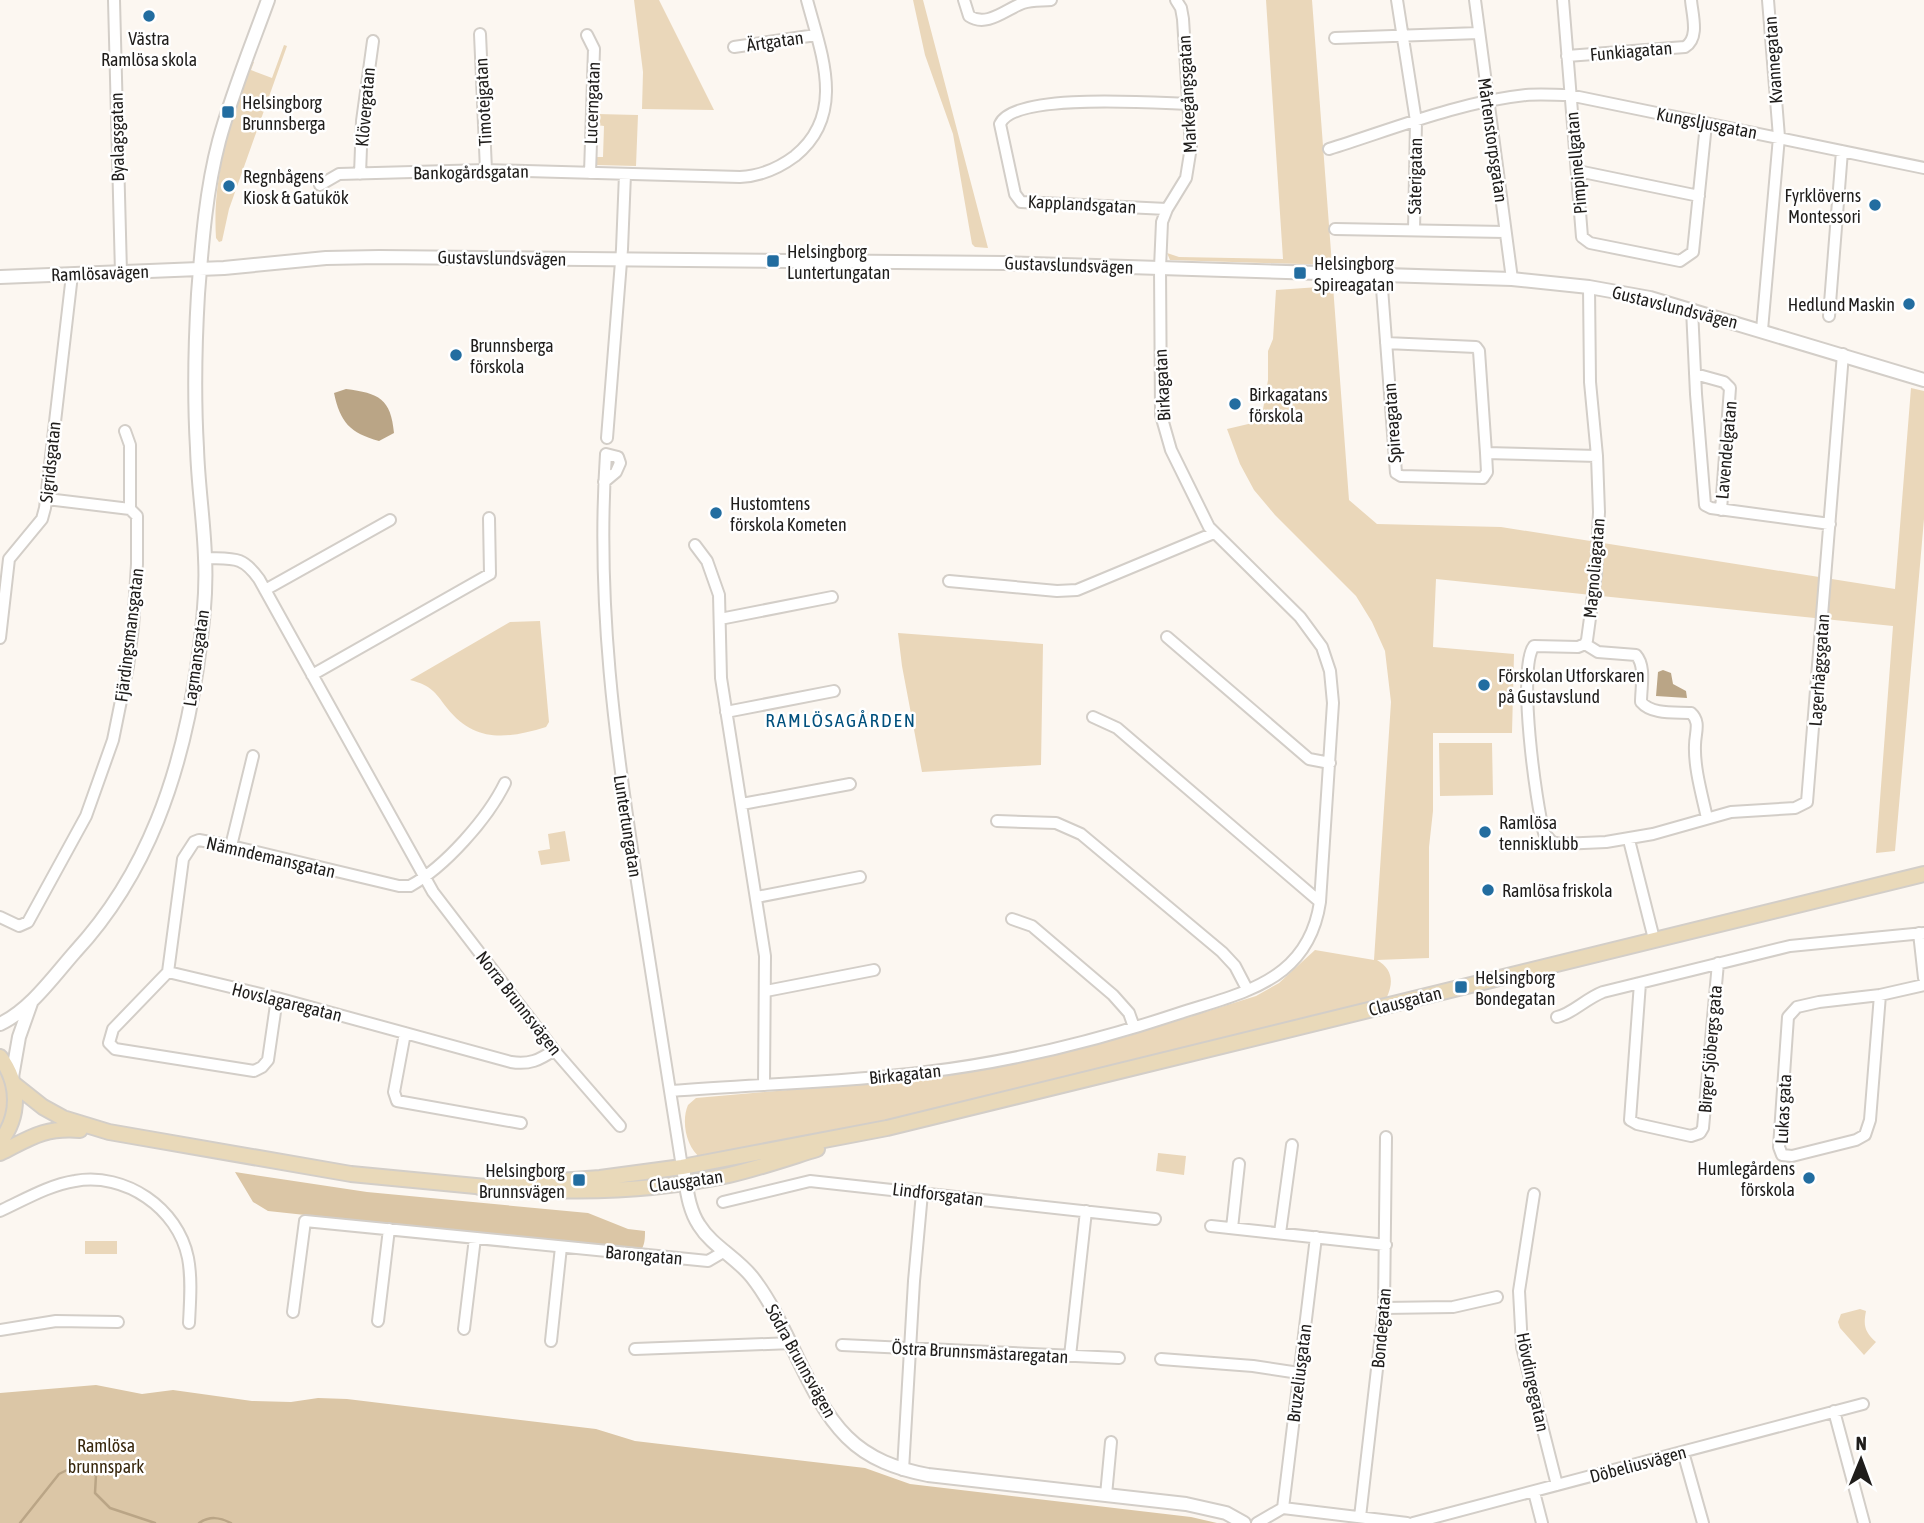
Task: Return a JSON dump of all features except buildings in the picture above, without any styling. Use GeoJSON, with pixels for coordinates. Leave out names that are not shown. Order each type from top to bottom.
{"type":"FeatureCollection","features":[{"type":"Feature","properties":{"kind":"main road","name":"Clausgatan"},"geometry":{"type":"LineString","coordinates":[[0,1153],[45,1131],[66,1129],[109,1132],[351,1174],[479,1187],[592,1191],[685,1183],[762,1166],[887,1128],[1924,874]]}},
{"type":"Feature","properties":{"kind":"main road"},"geometry":{"type":"LineString","coordinates":[[0,1057],[13,1081],[15,1109],[9,1129],[0,1142]]}},
{"type":"Feature","properties":{"kind":"main road","name":"Clausgatan"},"geometry":{"type":"LineString","coordinates":[[13,1081],[43,1107],[63,1118],[109,1132]]}},
{"type":"Feature","properties":{"kind":"main road","name":"Clausgatan"},"geometry":{"type":"LineString","coordinates":[[479,1187],[600,1178],[682,1167],[887,1128]]}},
{"type":"Feature","properties":{"kind":"street","name":"Byalagsgatan"},"geometry":{"type":"LineString","coordinates":[[114,0],[121,273]]}},
{"type":"Feature","properties":{"kind":"street","name":"Lagmansgatan"},"geometry":{"type":"LineString","coordinates":[[0,1024],[17,1015],[32,1001],[86,940],[121,894],[140,862],[158,822],[178,762],[193,694],[202,629],[205,558],[196,417],[196,340],[205,223],[219,144],[268,0]]}},
{"type":"Feature","properties":{"kind":"street","name":"Bankogårdsgatan"},"geometry":{"type":"LineString","coordinates":[[320,185],[339,174],[486,170],[748,176],[763,173],[787,162],[812,137],[825,107],[826,74],[807,0]]}},
{"type":"Feature","properties":{"kind":"street"},"geometry":{"type":"LineString","coordinates":[[964,0],[969,16],[980,20],[1005,13],[1025,3],[1051,0]]}},
{"type":"Feature","properties":{"kind":"street","name":"Markegångsgatan"},"geometry":{"type":"LineString","coordinates":[[1160,268],[1162,222],[1190,167],[1184,19],[1175,0]]}},
{"type":"Feature","properties":{"kind":"street","name":"Säterigatan"},"geometry":{"type":"LineString","coordinates":[[1397,0],[1416,121],[1413,230]]}},
{"type":"Feature","properties":{"kind":"street","name":"Mårtenstorpsgatan"},"geometry":{"type":"LineString","coordinates":[[1475,0],[1512,279]]}},
{"type":"Feature","properties":{"kind":"street","name":"Pimpinellgatan"},"geometry":{"type":"LineString","coordinates":[[1563,0],[1582,237],[1590,243],[1680,261],[1693,252],[1706,124]]}},
{"type":"Feature","properties":{"kind":"street","name":"Funkiagatan"},"geometry":{"type":"LineString","coordinates":[[1567,56],[1685,47],[1694,37],[1691,0]]}},
{"type":"Feature","properties":{"kind":"street","name":"Kvannegatan"},"geometry":{"type":"LineString","coordinates":[[1762,330],[1779,138],[1768,0]]}},
{"type":"Feature","properties":{"kind":"street"},"geometry":{"type":"LineString","coordinates":[[1335,38],[1479,33]]}},
{"type":"Feature","properties":{"kind":"street","name":"Timotejgatan"},"geometry":{"type":"LineString","coordinates":[[480,34],[486,170]]}},
{"type":"Feature","properties":{"kind":"street","name":"Lucerngatan"},"geometry":{"type":"LineString","coordinates":[[587,35],[594,49],[590,173]]}},
{"type":"Feature","properties":{"kind":"street","name":"Ärtgatan"},"geometry":{"type":"LineString","coordinates":[[734,47],[816,35]]}},
{"type":"Feature","properties":{"kind":"street","name":"Klövergatan"},"geometry":{"type":"LineString","coordinates":[[360,174],[362,121],[373,41]]}},
{"type":"Feature","properties":{"kind":"street","name":"Kungsljusgatan"},"geometry":{"type":"LineString","coordinates":[[1488,102],[1527,95],[1569,94],[1924,168]]}},
{"type":"Feature","properties":{"kind":"street","name":"Kapplandsgatan"},"geometry":{"type":"LineString","coordinates":[[1167,209],[1021,202],[1014,190],[1000,124],[1009,114],[1070,101],[1188,104]]}},
{"type":"Feature","properties":{"kind":"street","name":"Säterigatan"},"geometry":{"type":"LineString","coordinates":[[1329,149],[1416,121],[1488,102]]}},
{"type":"Feature","properties":{"kind":"street"},"geometry":{"type":"LineString","coordinates":[[1829,316],[1842,151]]}},
{"type":"Feature","properties":{"kind":"street"},"geometry":{"type":"LineString","coordinates":[[1578,171],[1699,196]]}},
{"type":"Feature","properties":{"kind":"street"},"geometry":{"type":"LineString","coordinates":[[607,438],[625,174]]}},
{"type":"Feature","properties":{"kind":"street","name":"Säterigatan"},"geometry":{"type":"LineString","coordinates":[[1335,229],[1506,232]]}},
{"type":"Feature","properties":{"kind":"street","name":"Gustavslundsvägen"},"geometry":{"type":"LineString","coordinates":[[201,269],[326,258],[621,260],[1003,263],[1512,279],[1589,287],[1650,298],[1924,380]]}},
{"type":"Feature","properties":{"kind":"street","name":"Birkagatan"},"geometry":{"type":"LineString","coordinates":[[671,1091],[867,1078],[948,1069],[1134,1027],[1247,989],[1274,976],[1301,951],[1313,931],[1320,902],[1333,686],[1322,648],[1300,617],[1214,533],[1178,466],[1165,433],[1160,389],[1160,268]]}},
{"type":"Feature","properties":{"kind":"street","name":"Ramlösavägen"},"geometry":{"type":"LineString","coordinates":[[0,277],[201,269]]}},
{"type":"Feature","properties":{"kind":"street","name":"Sigridsgatan"},"geometry":{"type":"LineString","coordinates":[[6,565],[42,519],[47,499],[72,275]]}},
{"type":"Feature","properties":{"kind":"street","name":"Spireagatan"},"geometry":{"type":"LineString","coordinates":[[1381,275],[1386,343],[1396,473],[1401,476],[1483,478],[1487,472],[1479,351],[1476,347],[1386,343]]}},
{"type":"Feature","properties":{"kind":"street","name":"Magnoliagatan"},"geometry":{"type":"LineString","coordinates":[[1589,287],[1590,382],[1597,456],[1598,549],[1585,643],[1578,647],[1534,646],[1530,653],[1529,722],[1532,768],[1546,836],[1556,843],[1591,844],[1629,839]]}},
{"type":"Feature","properties":{"kind":"street","name":"Lavendelgatan"},"geometry":{"type":"LineString","coordinates":[[1692,309],[1703,500],[1708,507],[1721,510],[1830,524]]}},
{"type":"Feature","properties":{"kind":"street","name":"Lagerhäggsgatan"},"geometry":{"type":"LineString","coordinates":[[1629,839],[1707,818],[1751,809],[1795,808],[1807,802],[1843,354]]}},
{"type":"Feature","properties":{"kind":"street","name":"Lavendelgatan"},"geometry":{"type":"LineString","coordinates":[[1695,374],[1724,382],[1730,388],[1721,510]]}},
{"type":"Feature","properties":{"kind":"street","name":"Fjärdingsmansgatan"},"geometry":{"type":"LineString","coordinates":[[0,917],[19,926],[29,922],[86,816],[108,759],[119,714],[133,626],[138,520],[130,509],[130,445],[125,431]]}},
{"type":"Feature","properties":{"kind":"street"},"geometry":{"type":"LineString","coordinates":[[1486,453],[1597,456]]}},
{"type":"Feature","properties":{"kind":"street","name":"Luntertungatan"},"geometry":{"type":"LineString","coordinates":[[604,482],[603,587],[610,701],[682,1167]]}},
{"type":"Feature","properties":{"kind":"street"},"geometry":{"type":"LineString","coordinates":[[47,499],[130,509]]}},
{"type":"Feature","properties":{"kind":"street"},"geometry":{"type":"LineString","coordinates":[[312,676],[490,574],[489,518]]}},
{"type":"Feature","properties":{"kind":"street"},"geometry":{"type":"LineString","coordinates":[[265,590],[390,520]]}},
{"type":"Feature","properties":{"kind":"street"},"geometry":{"type":"LineString","coordinates":[[949,581],[1057,591],[1077,590],[1214,533]]}},
{"type":"Feature","properties":{"kind":"street"},"geometry":{"type":"LineString","coordinates":[[695,545],[705,558],[719,591],[720,667],[765,956],[764,1084]]}},
{"type":"Feature","properties":{"kind":"street"},"geometry":{"type":"LineString","coordinates":[[0,549],[6,565],[0,638]]}},
{"type":"Feature","properties":{"kind":"street","name":"Norra Brunnsvägen"},"geometry":{"type":"LineString","coordinates":[[205,558],[244,562],[249,565],[433,892],[554,1050],[620,1126]]}},
{"type":"Feature","properties":{"kind":"street"},"geometry":{"type":"LineString","coordinates":[[720,618],[832,597]]}},
{"type":"Feature","properties":{"kind":"street"},"geometry":{"type":"LineString","coordinates":[[1167,637],[1309,759],[1330,763]]}},
{"type":"Feature","properties":{"kind":"street"},"geometry":{"type":"LineString","coordinates":[[1585,643],[1598,652],[1639,657],[1642,663],[1641,702],[1645,707],[1691,713],[1695,717],[1697,723],[1694,747],[1707,818]]}},
{"type":"Feature","properties":{"kind":"street"},"geometry":{"type":"LineString","coordinates":[[726,712],[834,691]]}},
{"type":"Feature","properties":{"kind":"street"},"geometry":{"type":"LineString","coordinates":[[1093,717],[1117,728],[1320,902]]}},
{"type":"Feature","properties":{"kind":"street"},"geometry":{"type":"LineString","coordinates":[[231,846],[253,757]]}},
{"type":"Feature","properties":{"kind":"street"},"geometry":{"type":"LineString","coordinates":[[424,877],[494,806],[505,783]]}},
{"type":"Feature","properties":{"kind":"street"},"geometry":{"type":"LineString","coordinates":[[742,804],[850,784]]}},
{"type":"Feature","properties":{"kind":"street"},"geometry":{"type":"LineString","coordinates":[[997,821],[1056,823],[1081,834],[1222,952],[1235,966],[1247,989]]}},
{"type":"Feature","properties":{"kind":"street"},"geometry":{"type":"LineString","coordinates":[[1629,839],[1654,939]]}},
{"type":"Feature","properties":{"kind":"street","name":"Nämndemansgatan"},"geometry":{"type":"LineString","coordinates":[[168,972],[185,852],[196,840],[399,886],[410,886],[424,877]]}},
{"type":"Feature","properties":{"kind":"street"},"geometry":{"type":"LineString","coordinates":[[757,897],[860,877]]}},
{"type":"Feature","properties":{"kind":"street"},"geometry":{"type":"LineString","coordinates":[[1012,919],[1032,926],[1113,995],[1129,1013],[1134,1027]]}},
{"type":"Feature","properties":{"kind":"street"},"geometry":{"type":"LineString","coordinates":[[1921,933],[1924,978]]}},
{"type":"Feature","properties":{"kind":"street","name":"Birger Sjöbergs gata"},"geometry":{"type":"LineString","coordinates":[[1557,1017],[1565,1016],[1588,998],[1790,946],[1921,933]]}},
{"type":"Feature","properties":{"kind":"street","name":"Birger Sjöbergs gata"},"geometry":{"type":"LineString","coordinates":[[1640,983],[1630,1119],[1637,1124],[1692,1136],[1700,1133],[1703,1128],[1717,963]]}},
{"type":"Feature","properties":{"kind":"street"},"geometry":{"type":"LineString","coordinates":[[766,991],[874,970]]}},
{"type":"Feature","properties":{"kind":"street"},"geometry":{"type":"LineString","coordinates":[[168,972],[113,1029],[109,1040],[113,1048],[254,1071],[262,1068],[268,1060],[277,998]]}},
{"type":"Feature","properties":{"kind":"street","name":"Hovslagaregatan"},"geometry":{"type":"LineString","coordinates":[[168,972],[277,998],[520,1063],[535,1062],[554,1050]]}},
{"type":"Feature","properties":{"kind":"street","name":"Lukas gata"},"geometry":{"type":"LineString","coordinates":[[1880,995],[1870,1120],[1865,1135],[1856,1140],[1805,1153],[1782,1155],[1779,1147],[1788,1017],[1797,1007],[1880,995],[1924,985]]}},
{"type":"Feature","properties":{"kind":"street","name":"Lagmansgatan"},"geometry":{"type":"LineString","coordinates":[[13,1081],[19,1037],[32,1001]]}},
{"type":"Feature","properties":{"kind":"street"},"geometry":{"type":"LineString","coordinates":[[405,1033],[394,1092],[397,1101],[520,1123]]}},
{"type":"Feature","properties":{"kind":"street","name":"Bondegatan"},"geometry":{"type":"LineString","coordinates":[[1360,1517],[1384,1308],[1386,1137]]}},
{"type":"Feature","properties":{"kind":"street"},"geometry":{"type":"LineString","coordinates":[[1280,1233],[1292,1145]]}},
{"type":"Feature","properties":{"kind":"street"},"geometry":{"type":"LineString","coordinates":[[1232,1228],[1239,1164]]}},
{"type":"Feature","properties":{"kind":"street","name":"Södra Brunnsvägen"},"geometry":{"type":"LineString","coordinates":[[682,1167],[693,1214],[699,1225],[752,1277],[792,1343],[826,1411],[837,1426],[869,1455],[903,1470],[947,1478],[1185,1504],[1215,1509],[1244,1523]]}},
{"type":"Feature","properties":{"kind":"street"},"geometry":{"type":"LineString","coordinates":[[0,1211],[45,1190],[75,1181],[105,1180],[141,1194],[169,1218],[186,1252],[190,1272],[189,1323]]}},
{"type":"Feature","properties":{"kind":"street","name":"Lindforsgatan"},"geometry":{"type":"LineString","coordinates":[[723,1202],[810,1181],[1155,1219]]}},
{"type":"Feature","properties":{"kind":"street"},"geometry":{"type":"LineString","coordinates":[[903,1470],[922,1193]]}},
{"type":"Feature","properties":{"kind":"street","name":"Hövdingegatan"},"geometry":{"type":"LineString","coordinates":[[1534,1194],[1519,1292],[1522,1347],[1557,1485]]}},
{"type":"Feature","properties":{"kind":"street"},"geometry":{"type":"LineString","coordinates":[[1070,1356],[1086,1211]]}},
{"type":"Feature","properties":{"kind":"street","name":"Barongatan"},"geometry":{"type":"LineString","coordinates":[[293,1312],[305,1220],[708,1261],[725,1251]]}},
{"type":"Feature","properties":{"kind":"street"},"geometry":{"type":"LineString","coordinates":[[1210,1226],[1386,1245]]}},
{"type":"Feature","properties":{"kind":"street"},"geometry":{"type":"LineString","coordinates":[[378,1321],[389,1229]]}},
{"type":"Feature","properties":{"kind":"street","name":"Bruzeliusgatan"},"geometry":{"type":"LineString","coordinates":[[1283,1508],[1316,1237]]}},
{"type":"Feature","properties":{"kind":"street"},"geometry":{"type":"LineString","coordinates":[[464,1329],[475,1238]]}},
{"type":"Feature","properties":{"kind":"street"},"geometry":{"type":"LineString","coordinates":[[551,1341],[561,1247]]}},
{"type":"Feature","properties":{"kind":"street"},"geometry":{"type":"LineString","coordinates":[[1384,1308],[1453,1307],[1497,1297]]}},
{"type":"Feature","properties":{"kind":"street"},"geometry":{"type":"LineString","coordinates":[[0,1330],[56,1321],[118,1322]]}},
{"type":"Feature","properties":{"kind":"street"},"geometry":{"type":"LineString","coordinates":[[635,1349],[792,1343]]}},
{"type":"Feature","properties":{"kind":"street","name":"Östra Brunnsmästaregatan"},"geometry":{"type":"LineString","coordinates":[[842,1345],[1119,1358]]}},
{"type":"Feature","properties":{"kind":"street"},"geometry":{"type":"LineString","coordinates":[[1161,1359],[1253,1366],[1299,1373]]}},
{"type":"Feature","properties":{"kind":"street","name":"Döbeliusvägen"},"geometry":{"type":"LineString","coordinates":[[1413,1523],[1863,1404]]}},
{"type":"Feature","properties":{"kind":"street"},"geometry":{"type":"LineString","coordinates":[[1834,1411],[1864,1523]]}},
{"type":"Feature","properties":{"kind":"street"},"geometry":{"type":"LineString","coordinates":[[1106,1495],[1111,1442]]}},
{"type":"Feature","properties":{"kind":"street"},"geometry":{"type":"LineString","coordinates":[[1683,1452],[1703,1523]]}},
{"type":"Feature","properties":{"kind":"street"},"geometry":{"type":"LineString","coordinates":[[1534,1492],[1542,1523]]}},
{"type":"Feature","properties":{"kind":"street"},"geometry":{"type":"LineString","coordinates":[[1257,1523],[1283,1508],[1407,1523]]}},
{"type":"Feature","properties":{"kind":"shaded area"},"geometry":{"type":"Polygon","coordinates":[[[634,0],[659,0],[714,110],[642,109],[643,72],[634,0]]]}},
{"type":"Feature","properties":{"kind":"shaded area"},"geometry":{"type":"Polygon","coordinates":[[[913,0],[923,0],[988,248],[975,247],[972,244],[953,134],[925,55],[913,0]]]}},
{"type":"Feature","properties":{"kind":"shaded area"},"geometry":{"type":"Polygon","coordinates":[[[1266,0],[1312,0],[1332,265],[1170,260],[1167,253],[1179,257],[1283,259],[1266,0]]]}},
{"type":"Feature","properties":{"kind":"shaded area"},"geometry":{"type":"Polygon","coordinates":[[[284,45],[287,46],[229,209],[222,241],[219,242],[216,238],[216,215],[220,170],[230,127],[251,62],[254,62],[251,70],[272,78],[284,45]]]}},
{"type":"Feature","properties":{"kind":"shaded area"},"geometry":{"type":"Polygon","coordinates":[[[597,114],[638,115],[636,166],[595,165],[596,157],[603,157],[604,126],[597,125],[597,114]]]}},
{"type":"Feature","properties":{"kind":"shaded area"},"geometry":{"type":"Polygon","coordinates":[[[1333,286],[1349,500],[1377,524],[1501,527],[1895,589],[1911,388],[1924,391],[1924,519],[1895,851],[1876,853],[1893,626],[1436,579],[1433,647],[1514,654],[1512,733],[1433,733],[1429,958],[1377,960],[1389,971],[1391,986],[1387,997],[903,1117],[701,1158],[688,1141],[685,1126],[688,1105],[696,1098],[948,1076],[1125,1037],[1256,996],[1279,983],[1315,950],[1374,960],[1391,702],[1385,651],[1356,596],[1275,515],[1254,490],[1240,464],[1227,429],[1261,421],[1268,380],[1268,351],[1273,339],[1276,290],[1333,286]]]}},
{"type":"Feature","properties":{"kind":"shaded area"},"geometry":{"type":"Polygon","coordinates":[[[346,389],[367,393],[381,400],[390,412],[394,433],[379,441],[348,425],[339,412],[334,393],[346,389]]]}},
{"type":"Feature","properties":{"kind":"shaded area"},"geometry":{"type":"Polygon","coordinates":[[[540,621],[549,722],[546,727],[518,734],[480,733],[458,719],[432,690],[410,680],[510,622],[540,621]]]}},
{"type":"Feature","properties":{"kind":"shaded area"},"geometry":{"type":"Polygon","coordinates":[[[898,633],[1043,644],[1041,765],[922,772],[898,633]]]}},
{"type":"Feature","properties":{"kind":"shaded area"},"geometry":{"type":"Polygon","coordinates":[[[1663,670],[1671,673],[1673,684],[1686,691],[1687,698],[1656,696],[1658,672],[1663,670]]]}},
{"type":"Feature","properties":{"kind":"shaded area"},"geometry":{"type":"Polygon","coordinates":[[[1439,743],[1492,743],[1493,795],[1440,796],[1439,743]]]}},
{"type":"Feature","properties":{"kind":"shaded area"},"geometry":{"type":"Polygon","coordinates":[[[565,831],[570,861],[541,865],[538,851],[550,849],[548,834],[565,831]]]}},
{"type":"Feature","properties":{"kind":"shaded area"},"geometry":{"type":"Polygon","coordinates":[[[0,1069],[8,1088],[9,1102],[0,1136],[0,1069]]]}},
{"type":"Feature","properties":{"kind":"shaded area"},"geometry":{"type":"Polygon","coordinates":[[[1158,1153],[1186,1156],[1184,1175],[1156,1171],[1158,1153]]]}},
{"type":"Feature","properties":{"kind":"shaded area"},"geometry":{"type":"Polygon","coordinates":[[[85,1241],[117,1241],[117,1254],[85,1254],[85,1241]]]}},
{"type":"Feature","properties":{"kind":"shaded area"},"geometry":{"type":"Polygon","coordinates":[[[1860,1309],[1866,1311],[1866,1328],[1876,1342],[1864,1355],[1840,1328],[1838,1322],[1841,1314],[1860,1309]]]}},
{"type":"Feature","properties":{"kind":"green space"},"geometry":{"type":"Polygon","coordinates":[[[235,1172],[367,1192],[588,1213],[628,1229],[645,1231],[644,1242],[640,1251],[268,1211],[253,1202],[235,1172]]]}},
{"type":"Feature","properties":{"kind":"green space","name":"Ramlösa brunnspark"},"geometry":{"type":"Polygon","coordinates":[[[96,1385],[142,1394],[173,1390],[252,1401],[347,1399],[596,1429],[635,1441],[865,1468],[910,1484],[1191,1517],[1217,1523],[0,1523],[0,1393],[96,1385]]]}},
{"type":"Feature","properties":{"kind":"waterway"},"geometry":{"type":"LineString","coordinates":[[20,1523],[59,1474],[77,1465],[96,1475],[95,1493],[110,1508],[155,1523]]}},
{"type":"Feature","properties":{"kind":"waterway"},"geometry":{"type":"LineString","coordinates":[[199,1523],[215,1518],[231,1523]]}},
{"type":"Feature","properties":{"kind":"place","name":"Västra Ramlösa skola"},"geometry":{"type":"Point","coordinates":[149,16]}},
{"type":"Feature","properties":{"kind":"place","name":"Helsingborg Brunnsberga"},"geometry":{"type":"Point","coordinates":[228,112]}},
{"type":"Feature","properties":{"kind":"place","name":"Regnbågens Kiosk & Gatukök"},"geometry":{"type":"Point","coordinates":[229,186]}},
{"type":"Feature","properties":{"kind":"place","name":"Fyrklöverns Montessori"},"geometry":{"type":"Point","coordinates":[1875,205]}},
{"type":"Feature","properties":{"kind":"place","name":"Helsingborg Luntertungatan"},"geometry":{"type":"Point","coordinates":[773,261]}},
{"type":"Feature","properties":{"kind":"place","name":"Helsingborg Spireagatan"},"geometry":{"type":"Point","coordinates":[1300,273]}},
{"type":"Feature","properties":{"kind":"place","name":"Hedlund Maskin"},"geometry":{"type":"Point","coordinates":[1909,304]}},
{"type":"Feature","properties":{"kind":"place","name":"Brunnsberga förskola"},"geometry":{"type":"Point","coordinates":[456,355]}},
{"type":"Feature","properties":{"kind":"place","name":"Birkagatans förskola"},"geometry":{"type":"Point","coordinates":[1235,404]}},
{"type":"Feature","properties":{"kind":"place","name":"Hustomtens förskola Kometen"},"geometry":{"type":"Point","coordinates":[716,513]}},
{"type":"Feature","properties":{"kind":"place","name":"Förskolan Utforskaren på Gustavslund"},"geometry":{"type":"Point","coordinates":[1484,685]}},
{"type":"Feature","properties":{"kind":"place","name":"Ramlösa tennisklubb"},"geometry":{"type":"Point","coordinates":[1485,832]}},
{"type":"Feature","properties":{"kind":"place","name":"Ramlösa friskola"},"geometry":{"type":"Point","coordinates":[1488,890]}},
{"type":"Feature","properties":{"kind":"place","name":"Helsingborg Bondegatan"},"geometry":{"type":"Point","coordinates":[1461,987]}},
{"type":"Feature","properties":{"kind":"place","name":"Humlegårdens förskola"},"geometry":{"type":"Point","coordinates":[1809,1178]}},
{"type":"Feature","properties":{"kind":"place","name":"Helsingborg Brunnsvägen"},"geometry":{"type":"Point","coordinates":[579,1180]}},
{"type":"Feature","properties":{"kind":"district","name":"RAMLÖSAGÅRDEN"},"geometry":{"type":"Point","coordinates":[841,720]}}]}
